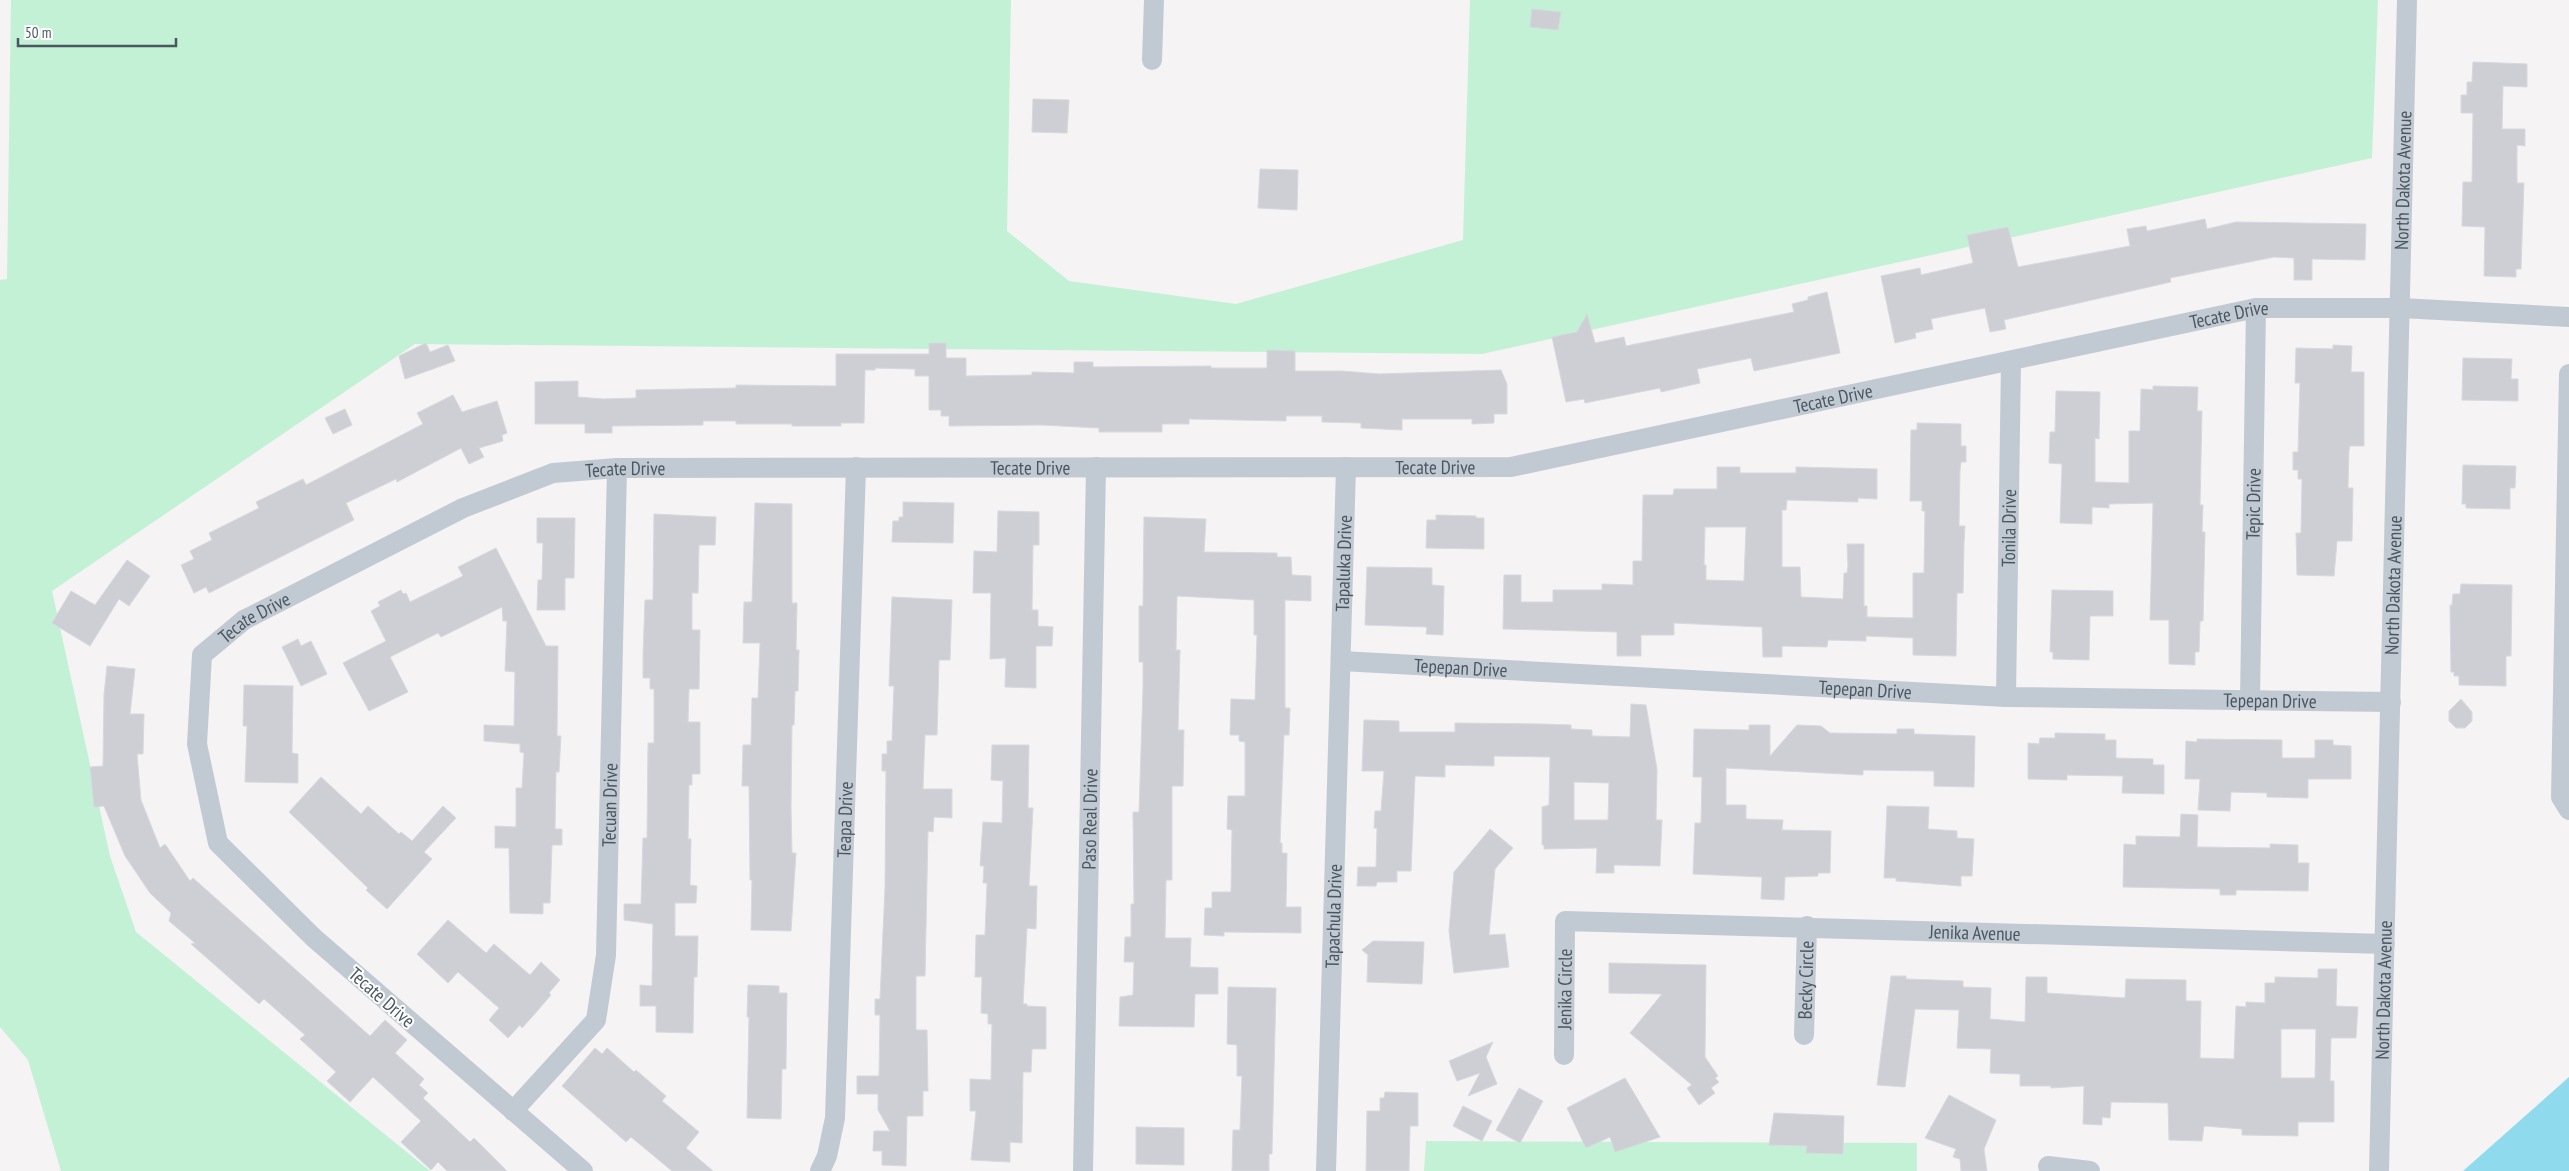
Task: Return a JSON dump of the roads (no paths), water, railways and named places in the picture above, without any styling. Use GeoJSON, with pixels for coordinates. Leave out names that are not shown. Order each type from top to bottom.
{"type":"FeatureCollection","features":[{"type":"Feature","properties":{"kind":"street"},"geometry":{"type":"LineString","coordinates":[[1152,60],[1154,0]]}},
{"type":"Feature","properties":{"kind":"street","name":"North Dakota Avenue"},"geometry":{"type":"LineString","coordinates":[[2379,1171],[2407,0]]}},
{"type":"Feature","properties":{"kind":"street","name":"Tecate Drive"},"geometry":{"type":"LineString","coordinates":[[583,1171],[314,938],[218,843],[197,744],[202,656],[244,620],[463,508],[553,473],[617,468],[1511,467],[2256,308],[2401,308],[2569,317]]}},
{"type":"Feature","properties":{"kind":"street","name":"Tepic Drive"},"geometry":{"type":"LineString","coordinates":[[2250,700],[2256,308]]}},
{"type":"Feature","properties":{"kind":"street","name":"Tonila Drive"},"geometry":{"type":"LineString","coordinates":[[2006,696],[2011,361]]}},
{"type":"Feature","properties":{"kind":"street"},"geometry":{"type":"LineString","coordinates":[[2569,374],[2561,798],[2569,810]]}},
{"type":"Feature","properties":{"kind":"street","name":"Teapa Drive"},"geometry":{"type":"LineString","coordinates":[[820,1171],[827,1156],[835,1118],[856,467]]}},
{"type":"Feature","properties":{"kind":"street","name":"Paso Real Drive"},"geometry":{"type":"LineString","coordinates":[[1083,1171],[1096,467]]}},
{"type":"Feature","properties":{"kind":"street","name":"Tapaluka Drive"},"geometry":{"type":"LineString","coordinates":[[1341,661],[1346,467]]}},
{"type":"Feature","properties":{"kind":"street","name":"Tecuan Drive"},"geometry":{"type":"LineString","coordinates":[[513,1111],[596,1020],[606,955],[617,468]]}},
{"type":"Feature","properties":{"kind":"street","name":"Tepepan Drive"},"geometry":{"type":"LineString","coordinates":[[1341,661],[2006,696],[2391,702]]}},
{"type":"Feature","properties":{"kind":"street","name":"Tapachula Drive"},"geometry":{"type":"LineString","coordinates":[[1326,1171],[1341,661]]}},
{"type":"Feature","properties":{"kind":"street","name":"Jenika Avenue"},"geometry":{"type":"LineString","coordinates":[[1565,921],[1807,926],[2385,944]]}},
{"type":"Feature","properties":{"kind":"street","name":"Jenika Circle"},"geometry":{"type":"LineString","coordinates":[[1564,1055],[1565,921]]}},
{"type":"Feature","properties":{"kind":"street","name":"Becky Circle"},"geometry":{"type":"LineString","coordinates":[[1804,1035],[1807,926]]}},
{"type":"Feature","properties":{"kind":"street"},"geometry":{"type":"LineString","coordinates":[[2048,1166],[2090,1171]]}},
{"type":"Feature","properties":{"kind":"water"},"geometry":{"type":"Polygon","coordinates":[[[2569,1077],[2569,1171],[2463,1171],[2569,1077]]]}}]}
